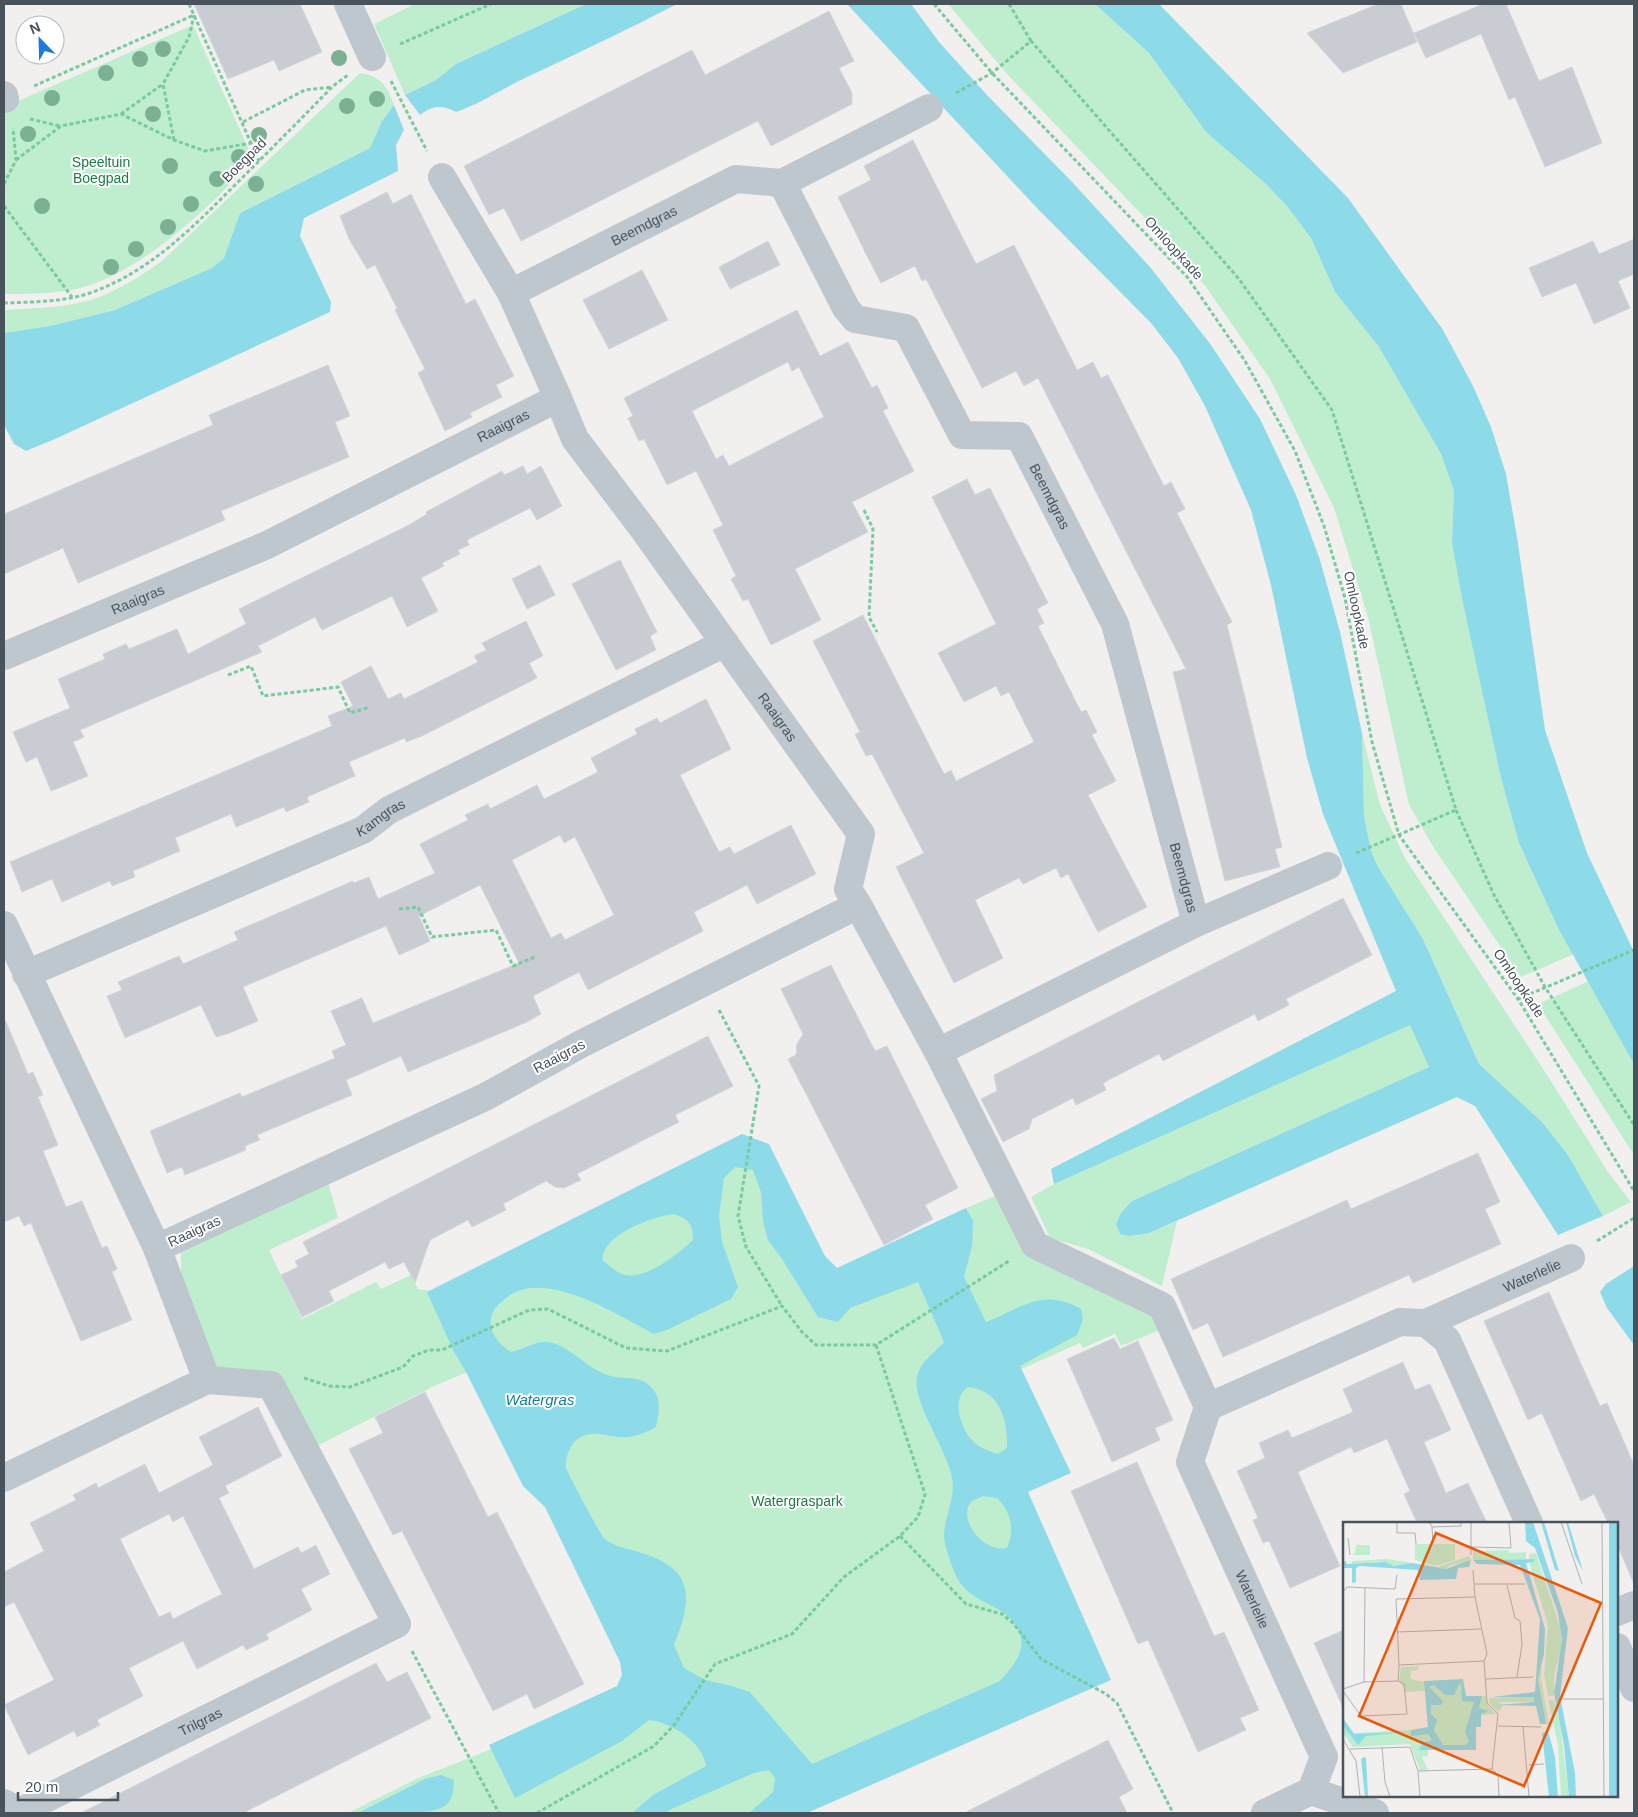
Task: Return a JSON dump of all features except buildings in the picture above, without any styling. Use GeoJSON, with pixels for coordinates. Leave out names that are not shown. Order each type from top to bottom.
{"type":"FeatureCollection","features":[{"type":"Feature","properties":{"kind":"street"},"geometry":{"type":"LineString","coordinates":[[348,4],[372,57]]}},
{"type":"Feature","properties":{"kind":"street"},"geometry":{"type":"LineString","coordinates":[[782,184],[929,108]]}},
{"type":"Feature","properties":{"kind":"street"},"geometry":{"type":"LineString","coordinates":[[442,177],[511,293],[558,398]]}},
{"type":"Feature","properties":{"kind":"street","name":"Beemdgras"},"geometry":{"type":"LineString","coordinates":[[511,293],[736,179],[782,184],[846,308],[855,319],[906,328],[962,435],[1019,436],[1115,624],[1196,923]]}},
{"type":"Feature","properties":{"kind":"street","name":"Raaigras"},"geometry":{"type":"LineString","coordinates":[[4,656],[267,545],[558,398],[575,439],[725,643],[861,834],[848,888],[858,905],[581,1044],[485,1097],[157,1248]]}},
{"type":"Feature","properties":{"kind":"street","name":"Kamgras"},"geometry":{"type":"LineString","coordinates":[[26,974],[363,830],[389,810],[725,643]]}},
{"type":"Feature","properties":{"kind":"street","name":"Beemdgras"},"geometry":{"type":"LineString","coordinates":[[938,1052],[1196,923],[1328,866]]}},
{"type":"Feature","properties":{"kind":"street"},"geometry":{"type":"LineString","coordinates":[[858,905],[938,1052],[1035,1245],[1162,1306],[1208,1407]]}},
{"type":"Feature","properties":{"kind":"street","name":"Raaigras"},"geometry":{"type":"LineString","coordinates":[[4,925],[157,1248],[207,1380]]}},
{"type":"Feature","properties":{"kind":"street","name":"Waterlelie"},"geometry":{"type":"LineString","coordinates":[[1311,1791],[1324,1757],[1190,1462],[1208,1407],[1400,1322],[1426,1323],[1571,1258]]}},
{"type":"Feature","properties":{"kind":"street"},"geometry":{"type":"LineString","coordinates":[[1426,1323],[1447,1340],[1529,1522]]}},
{"type":"Feature","properties":{"kind":"street"},"geometry":{"type":"LineString","coordinates":[[4,1478],[207,1380],[271,1385],[397,1624]]}},
{"type":"Feature","properties":{"kind":"street"},"geometry":{"type":"LineString","coordinates":[[1618,1612],[1634,1605]]}},
{"type":"Feature","properties":{"kind":"street","name":"Trilgras"},"geometry":{"type":"LineString","coordinates":[[4,1802],[19,1812],[397,1624]]}},
{"type":"Feature","properties":{"kind":"street"},"geometry":{"type":"LineString","coordinates":[[1618,1649],[1634,1688]]}},
{"type":"Feature","properties":{"kind":"street"},"geometry":{"type":"LineString","coordinates":[[1265,1813],[1311,1791],[1375,1813]]}},
{"type":"Feature","properties":{"kind":"path"},"geometry":{"type":"LineString","coordinates":[[189,4],[260,161]]}},
{"type":"Feature","properties":{"kind":"path","name":"Boegpad"},"geometry":{"type":"LineString","coordinates":[[4,303],[72,297],[89,293],[128,276],[158,258],[199,222],[333,86],[372,57],[491,4]]}},
{"type":"Feature","properties":{"kind":"path","name":"Omloopkade"},"geometry":{"type":"LineString","coordinates":[[934,4],[992,74],[1188,278],[1245,361],[1295,451],[1324,526],[1345,598],[1372,742],[1399,836],[1518,999],[1634,1191]]}},
{"type":"Feature","properties":{"kind":"path"},"geometry":{"type":"LineString","coordinates":[[1009,4],[1030,41],[1239,279],[1332,410],[1456,810],[1494,895],[1545,987],[1634,1125]]}},
{"type":"Feature","properties":{"kind":"path"},"geometry":{"type":"LineString","coordinates":[[4,184],[16,160],[61,126],[121,114],[163,84],[189,38],[194,15]]}},
{"type":"Feature","properties":{"kind":"path"},"geometry":{"type":"LineString","coordinates":[[7,103],[194,15]]}},
{"type":"Feature","properties":{"kind":"path"},"geometry":{"type":"LineString","coordinates":[[929,108],[992,74],[1030,41]]}},
{"type":"Feature","properties":{"kind":"path"},"geometry":{"type":"LineString","coordinates":[[163,84],[174,140]]}},
{"type":"Feature","properties":{"kind":"path"},"geometry":{"type":"LineString","coordinates":[[243,122],[305,90],[333,86]]}},
{"type":"Feature","properties":{"kind":"path"},"geometry":{"type":"LineString","coordinates":[[397,94],[421,141]]}},
{"type":"Feature","properties":{"kind":"path"},"geometry":{"type":"LineString","coordinates":[[7,103],[61,126]]}},
{"type":"Feature","properties":{"kind":"path"},"geometry":{"type":"LineString","coordinates":[[7,103],[16,160]]}},
{"type":"Feature","properties":{"kind":"path"},"geometry":{"type":"LineString","coordinates":[[121,114],[174,140],[205,151],[252,143]]}},
{"type":"Feature","properties":{"kind":"path"},"geometry":{"type":"LineString","coordinates":[[4,206],[72,297]]}},
{"type":"Feature","properties":{"kind":"path"},"geometry":{"type":"LineString","coordinates":[[864,510],[873,529],[869,617],[877,632]]}},
{"type":"Feature","properties":{"kind":"path"},"geometry":{"type":"LineString","coordinates":[[228,675],[251,666],[263,696],[338,687],[350,713],[370,707]]}},
{"type":"Feature","properties":{"kind":"path"},"geometry":{"type":"LineString","coordinates":[[1380,843],[1456,810]]}},
{"type":"Feature","properties":{"kind":"path"},"geometry":{"type":"LineString","coordinates":[[399,909],[418,907],[432,937],[496,930],[514,966],[535,957]]}},
{"type":"Feature","properties":{"kind":"path"},"geometry":{"type":"LineString","coordinates":[[1518,999],[1634,950]]}},
{"type":"Feature","properties":{"kind":"path"},"geometry":{"type":"LineString","coordinates":[[704,982],[759,1086],[742,1180],[738,1216],[746,1248],[782,1306],[802,1332],[816,1345],[876,1345],[1035,1245]]}},
{"type":"Feature","properties":{"kind":"path","name":"Waterlelie"},"geometry":{"type":"LineString","coordinates":[[1571,1258],[1634,1218]]}},
{"type":"Feature","properties":{"kind":"path"},"geometry":{"type":"LineString","coordinates":[[271,1385],[292,1375],[329,1386],[350,1387],[403,1367],[413,1356],[429,1350],[442,1350],[529,1310],[548,1309],[626,1348],[667,1351],[782,1306]]}},
{"type":"Feature","properties":{"kind":"path"},"geometry":{"type":"LineString","coordinates":[[536,1813],[654,1746],[674,1725],[715,1664],[792,1634],[844,1577],[900,1536],[918,1517],[925,1494],[876,1345]]}},
{"type":"Feature","properties":{"kind":"path"},"geometry":{"type":"LineString","coordinates":[[900,1536],[966,1604],[1002,1614],[1013,1623],[1041,1659],[1106,1694],[1117,1703],[1173,1813]]}},
{"type":"Feature","properties":{"kind":"path"},"geometry":{"type":"LineString","coordinates":[[397,1624],[499,1813]]}},
{"type":"Feature","properties":{"kind":"green space"},"geometry":{"type":"Polygon","coordinates":[[[415,4],[586,4],[456,64],[436,80],[405,95],[374,24],[415,4]]]}},
{"type":"Feature","properties":{"kind":"green space"},"geometry":{"type":"Polygon","coordinates":[[[948,4],[1095,4],[1149,53],[1206,132],[1265,183],[1286,205],[1311,238],[1335,292],[1379,347],[1441,454],[1454,491],[1452,543],[1501,778],[1519,843],[1558,928],[1574,954],[1521,977],[1434,848],[1409,805],[1368,617],[1334,508],[1270,379],[1206,287],[1171,245],[1007,74],[948,4]]]}},
{"type":"Feature","properties":{"kind":"green space","name":"Speeltuin Boegpad"},"geometry":{"type":"Polygon","coordinates":[[[193,25],[253,159],[199,214],[155,250],[132,265],[109,277],[77,289],[46,293],[4,294],[4,107],[193,25]]]}},
{"type":"Feature","properties":{"kind":"green space"},"geometry":{"type":"Polygon","coordinates":[[[360,73],[378,79],[386,87],[394,105],[382,121],[370,148],[240,213],[224,258],[212,268],[115,310],[50,326],[4,333],[4,310],[52,307],[88,301],[124,285],[162,261],[360,73]]]}},
{"type":"Feature","properties":{"kind":"green space"},"geometry":{"type":"Polygon","coordinates":[[[1362,733],[1380,805],[1405,858],[1608,1172],[1631,1202],[1603,1216],[1568,1155],[1542,1122],[1479,1064],[1423,939],[1378,867],[1371,851],[1364,816],[1362,733]]]}},
{"type":"Feature","properties":{"kind":"green space"},"geometry":{"type":"Polygon","coordinates":[[[1589,981],[1634,1064],[1634,1155],[1538,1004],[1589,981]]]}},
{"type":"Feature","properties":{"kind":"green space"},"geometry":{"type":"Polygon","coordinates":[[[1410,1024],[1429,1067],[1132,1201],[1149,1233],[1177,1221],[1162,1286],[1088,1249],[1050,1238],[1031,1197],[1054,1184],[1410,1024]]]}},
{"type":"Feature","properties":{"kind":"green space","name":"Watergraspark"},"geometry":{"type":"Polygon","coordinates":[[[750,1137],[831,1276],[968,1211],[966,1208],[1000,1194],[1055,1266],[1153,1311],[1160,1330],[1121,1346],[1115,1334],[1083,1348],[1080,1343],[1017,1371],[1023,1490],[1104,1678],[800,1813],[348,1813],[416,1779],[494,1748],[620,1687],[626,1676],[624,1661],[548,1506],[470,1371],[434,1386],[315,1447],[274,1371],[255,1379],[207,1367],[181,1281],[181,1249],[328,1182],[338,1218],[269,1250],[302,1319],[376,1282],[381,1289],[411,1275],[418,1289],[433,1291],[750,1137]]]}},
{"type":"Feature","properties":{"kind":"water"},"geometry":{"type":"Polygon","coordinates":[[[586,4],[677,4],[456,112],[438,107],[429,109],[420,115],[405,95],[436,80],[456,64],[586,4]]]}},
{"type":"Feature","properties":{"kind":"water"},"geometry":{"type":"Polygon","coordinates":[[[847,4],[911,4],[939,42],[986,94],[1073,183],[1150,267],[1211,345],[1260,419],[1296,495],[1320,560],[1340,632],[1362,733],[1364,816],[1371,851],[1378,867],[1423,939],[1479,1064],[1542,1122],[1568,1155],[1603,1216],[1558,1235],[1475,1106],[1457,1097],[1149,1233],[1129,1236],[1120,1234],[1116,1224],[1121,1213],[1132,1201],[1429,1067],[1410,1025],[1054,1184],[1051,1169],[1396,991],[1323,814],[1307,758],[1271,585],[1251,510],[1205,406],[1178,358],[1151,323],[1036,207],[847,4]]]}},
{"type":"Feature","properties":{"kind":"water"},"geometry":{"type":"Polygon","coordinates":[[[1095,4],[1159,4],[1348,198],[1443,330],[1473,386],[1491,427],[1506,474],[1545,730],[1587,853],[1634,952],[1634,1064],[1558,928],[1519,843],[1501,778],[1463,603],[1452,543],[1454,491],[1441,454],[1379,347],[1335,292],[1311,238],[1286,205],[1265,183],[1206,132],[1149,53],[1095,4]]]}},
{"type":"Feature","properties":{"kind":"water"},"geometry":{"type":"Polygon","coordinates":[[[394,105],[404,130],[396,145],[398,171],[304,218],[300,236],[331,302],[330,312],[55,439],[26,451],[14,444],[4,425],[4,333],[50,326],[115,310],[212,268],[224,258],[240,213],[370,148],[382,121],[394,105]]]}},
{"type":"Feature","properties":{"kind":"water","name":"Watergras"},"geometry":{"type":"Polygon","coordinates":[[[742,1134],[769,1144],[825,1256],[837,1268],[966,1208],[973,1221],[972,1246],[964,1277],[986,1322],[1032,1302],[1043,1300],[1055,1300],[1081,1309],[1083,1319],[1077,1335],[1020,1366],[1071,1473],[1028,1492],[1111,1680],[807,1813],[749,1813],[773,1792],[775,1778],[769,1770],[754,1773],[669,1810],[667,1813],[632,1813],[653,1795],[706,1766],[704,1757],[699,1749],[685,1735],[667,1725],[649,1720],[622,1741],[515,1798],[489,1745],[617,1686],[622,1675],[620,1662],[545,1507],[523,1486],[465,1370],[453,1350],[427,1292],[742,1134]],[[735,1167],[724,1178],[719,1216],[722,1242],[738,1287],[731,1299],[669,1329],[654,1334],[580,1297],[540,1288],[522,1290],[506,1298],[496,1307],[491,1318],[491,1329],[499,1342],[511,1352],[539,1342],[557,1344],[602,1373],[642,1381],[647,1383],[654,1391],[659,1406],[656,1427],[642,1434],[628,1437],[597,1434],[585,1435],[579,1438],[571,1447],[567,1455],[566,1468],[607,1541],[669,1565],[679,1575],[684,1585],[686,1598],[685,1611],[674,1645],[684,1668],[705,1680],[750,1692],[812,1764],[1000,1681],[1012,1667],[1018,1656],[1021,1638],[1017,1627],[1011,1619],[976,1597],[961,1584],[948,1554],[944,1537],[953,1485],[952,1477],[944,1454],[925,1413],[917,1387],[917,1377],[921,1367],[944,1342],[918,1282],[850,1308],[838,1322],[818,1317],[768,1240],[763,1221],[761,1192],[753,1170],[735,1167]],[[674,1214],[642,1223],[619,1235],[604,1252],[603,1261],[622,1274],[631,1275],[650,1270],[670,1259],[693,1240],[693,1234],[687,1220],[674,1214]],[[968,1387],[960,1398],[959,1412],[964,1427],[971,1439],[980,1447],[998,1454],[1007,1448],[1004,1417],[995,1400],[979,1389],[968,1387]],[[983,1496],[972,1501],[968,1508],[967,1516],[974,1532],[989,1545],[1007,1548],[1011,1528],[1006,1509],[1002,1503],[997,1498],[983,1496]]]}},
{"type":"Feature","properties":{"kind":"water"},"geometry":{"type":"Polygon","coordinates":[[[1634,1266],[1634,1345],[1607,1308],[1600,1292],[1606,1284],[1634,1266]]]}},
{"type":"Feature","properties":{"kind":"water"},"geometry":{"type":"Polygon","coordinates":[[[441,1775],[454,1780],[453,1793],[450,1799],[446,1805],[439,1809],[404,1814],[358,1813],[425,1779],[441,1775]]]}}]}
